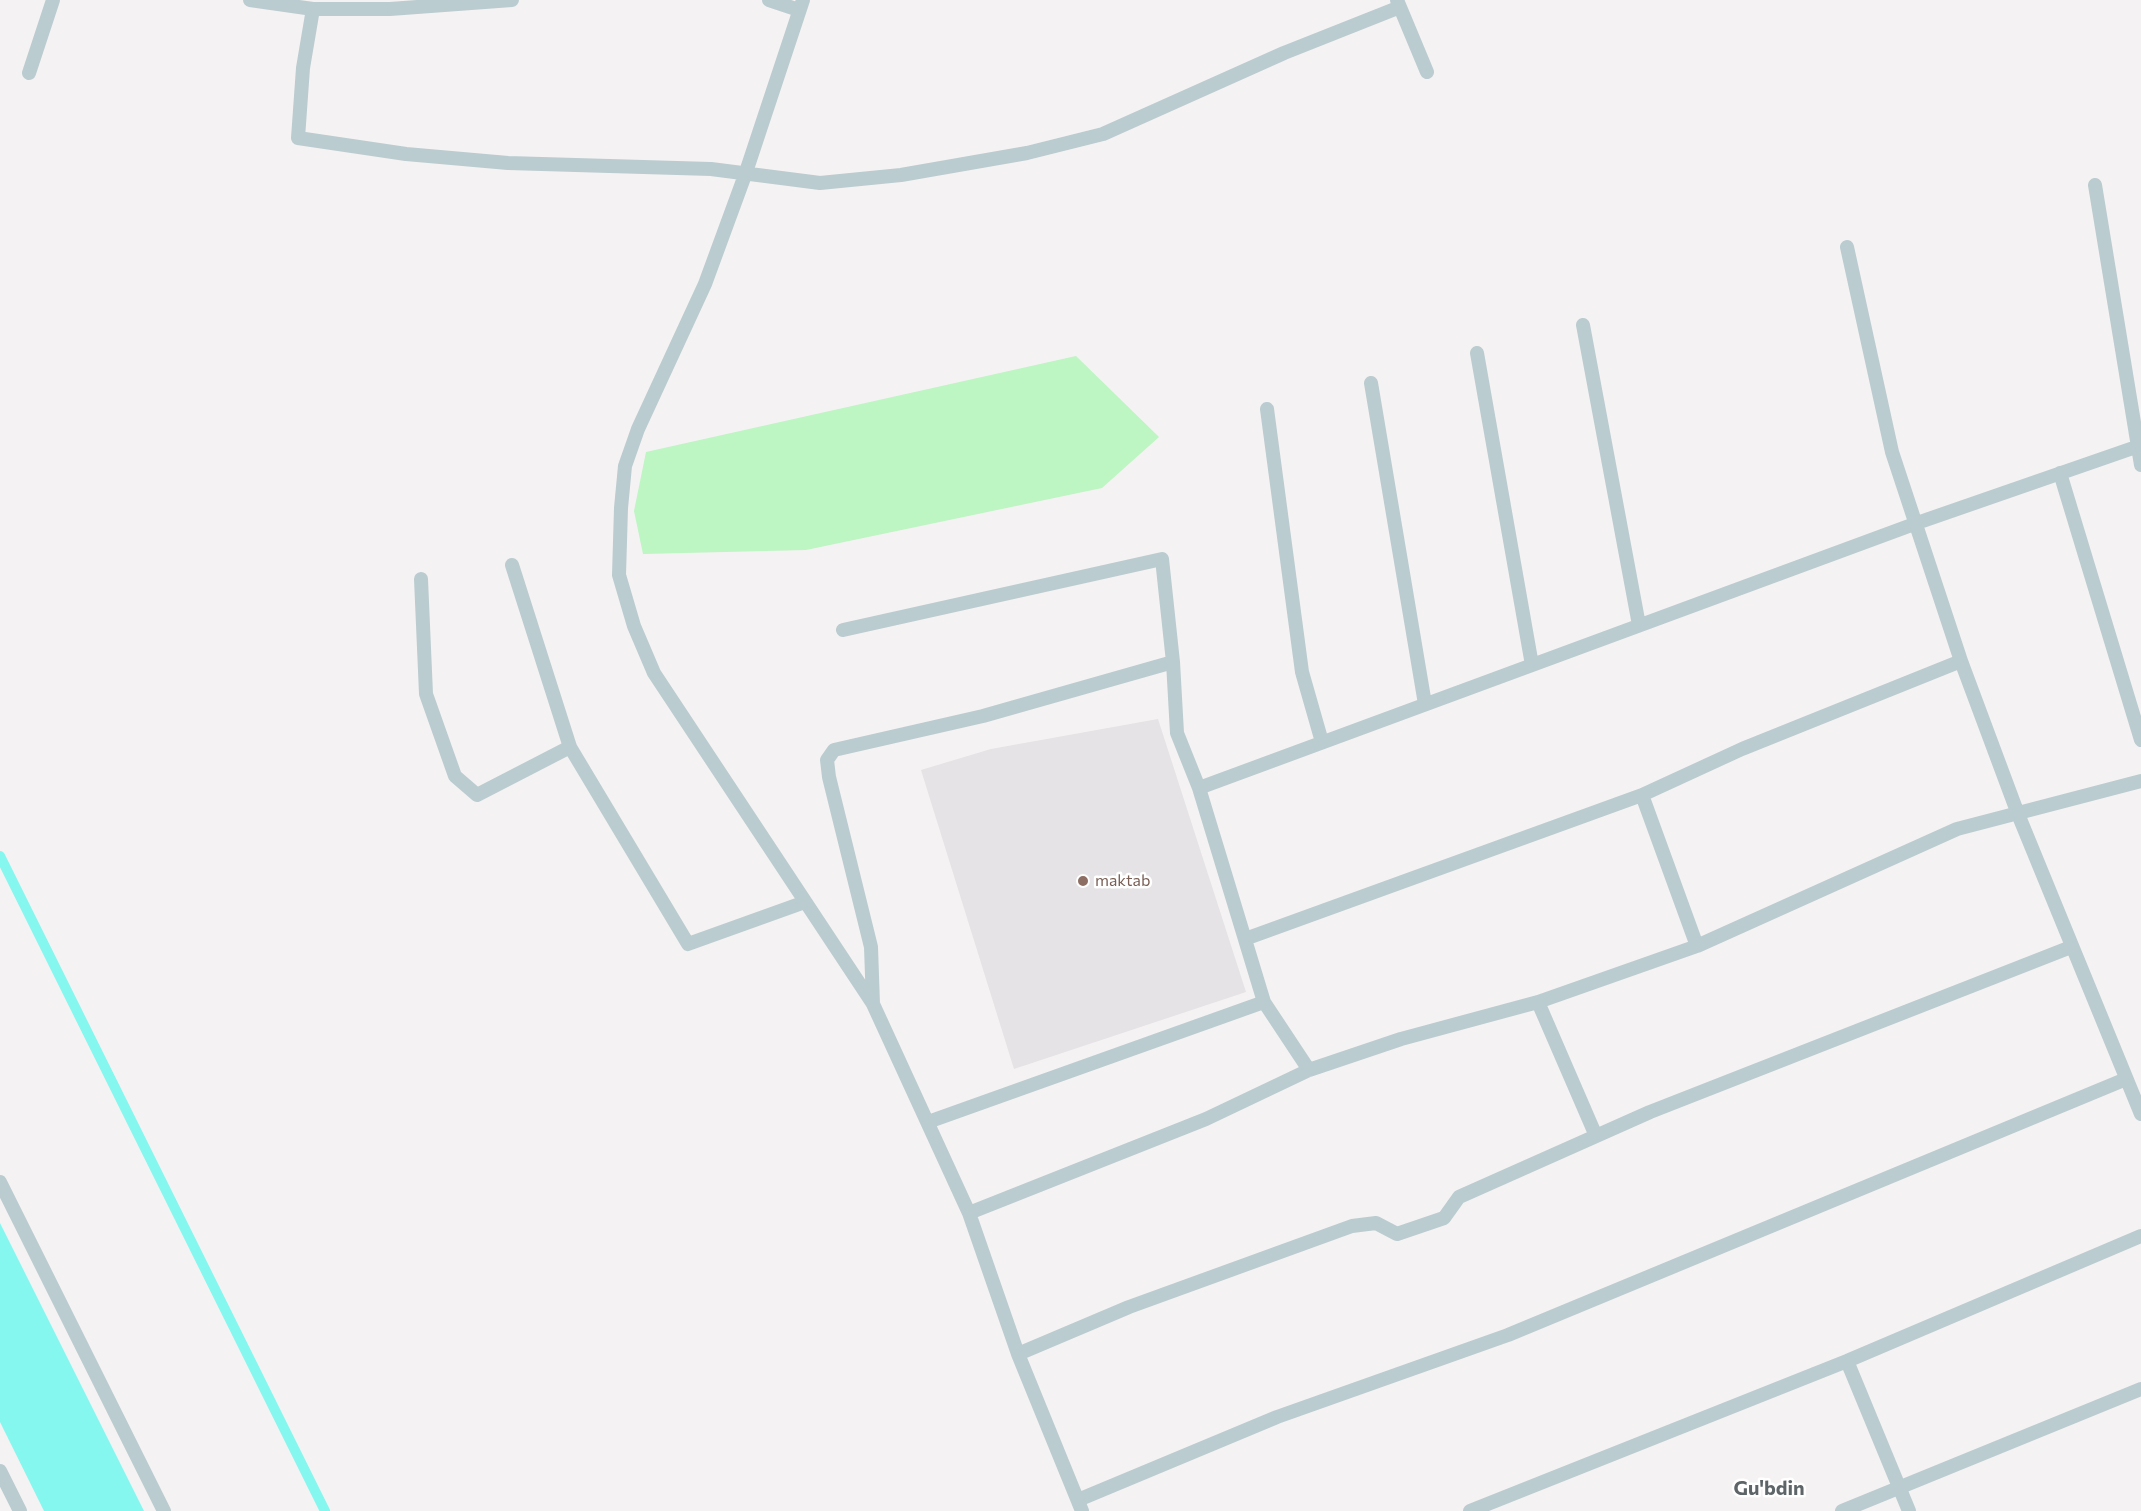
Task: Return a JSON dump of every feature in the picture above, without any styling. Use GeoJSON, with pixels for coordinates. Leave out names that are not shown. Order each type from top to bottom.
{"type":"FeatureCollection","features":[{"type":"Feature","properties":{"kind":"street"},"geometry":{"type":"LineString","coordinates":[[29,73],[53,0]]}},
{"type":"Feature","properties":{"kind":"street"},"geometry":{"type":"LineString","coordinates":[[250,0],[313,9],[390,9],[512,0]]}},
{"type":"Feature","properties":{"kind":"street"},"geometry":{"type":"LineString","coordinates":[[769,0],[801,5],[745,175],[705,284],[638,429],[625,466],[621,508],[620,575],[634,626],[654,673],[873,1004],[969,1214],[1018,1354],[1080,1505],[1277,1417],[1508,1335],[2126,1079]]}},
{"type":"Feature","properties":{"kind":"street"},"geometry":{"type":"LineString","coordinates":[[313,9],[303,68],[298,138],[406,154],[508,163],[711,169],[820,183],[889,176],[1027,153],[1092,136],[1399,4],[1426,72]]}},
{"type":"Feature","properties":{"kind":"street"},"geometry":{"type":"LineString","coordinates":[[2095,184],[2136,447],[2141,465]]}},
{"type":"Feature","properties":{"kind":"street"},"geometry":{"type":"LineString","coordinates":[[1846,247],[1892,452],[1961,661],[2018,814],[2141,1114]]}},
{"type":"Feature","properties":{"kind":"street"},"geometry":{"type":"LineString","coordinates":[[1583,325],[1639,625]]}},
{"type":"Feature","properties":{"kind":"street"},"geometry":{"type":"LineString","coordinates":[[1477,353],[1532,665]]}},
{"type":"Feature","properties":{"kind":"street"},"geometry":{"type":"LineString","coordinates":[[1371,383],[1425,704]]}},
{"type":"Feature","properties":{"kind":"street"},"geometry":{"type":"LineString","coordinates":[[1267,409],[1302,672],[1322,742]]}},
{"type":"Feature","properties":{"kind":"street"},"geometry":{"type":"LineString","coordinates":[[1199,788],[1917,523],[2136,447]]}},
{"type":"Feature","properties":{"kind":"street"},"geometry":{"type":"LineString","coordinates":[[2060,473],[2141,741]]}},
{"type":"Feature","properties":{"kind":"street"},"geometry":{"type":"LineString","coordinates":[[843,630],[1162,559],[1173,662],[1177,733],[1199,788],[1264,1002],[1309,1070]]}},
{"type":"Feature","properties":{"kind":"street"},"geometry":{"type":"LineString","coordinates":[[512,565],[570,747],[688,944],[805,902]]}},
{"type":"Feature","properties":{"kind":"street"},"geometry":{"type":"LineString","coordinates":[[421,579],[426,694],[455,776],[477,795],[570,747]]}},
{"type":"Feature","properties":{"kind":"street"},"geometry":{"type":"LineString","coordinates":[[1245,939],[1642,795],[1753,744],[1961,661]]}},
{"type":"Feature","properties":{"kind":"street"},"geometry":{"type":"LineString","coordinates":[[873,1004],[872,947],[829,777],[827,760],[834,750],[983,716],[1173,662]]}},
{"type":"Feature","properties":{"kind":"street"},"geometry":{"type":"LineString","coordinates":[[969,1214],[1206,1119],[1309,1070],[1401,1039],[1538,1002],[1696,946],[1957,829],[2141,781]]}},
{"type":"Feature","properties":{"kind":"street"},"geometry":{"type":"LineString","coordinates":[[1642,795],[1696,946]]}},
{"type":"Feature","properties":{"kind":"street"},"geometry":{"type":"LineString","coordinates":[[1018,1354],[1129,1307],[1352,1226],[1376,1223],[1397,1234],[1443,1218],[1459,1197],[1650,1112],[2072,947]]}},
{"type":"Feature","properties":{"kind":"street"},"geometry":{"type":"LineString","coordinates":[[928,1122],[1264,1002]]}},
{"type":"Feature","properties":{"kind":"street"},"geometry":{"type":"LineString","coordinates":[[1538,1002],[1596,1136]]}},
{"type":"Feature","properties":{"kind":"street"},"geometry":{"type":"LineString","coordinates":[[0,1182],[164,1511]]}},
{"type":"Feature","properties":{"kind":"street"},"geometry":{"type":"LineString","coordinates":[[1470,1511],[1847,1361],[2141,1236]]}},
{"type":"Feature","properties":{"kind":"street"},"geometry":{"type":"LineString","coordinates":[[1847,1361],[1909,1511]]}},
{"type":"Feature","properties":{"kind":"street"},"geometry":{"type":"LineString","coordinates":[[1842,1511],[2141,1389]]}},
{"type":"Feature","properties":{"kind":"street"},"geometry":{"type":"LineString","coordinates":[[0,1471],[20,1511]]}},
{"type":"Feature","properties":{"kind":"shaded area","name":"maktab"},"geometry":{"type":"Polygon","coordinates":[[[1158,719],[1246,992],[1014,1069],[921,770],[991,749],[1158,719]]]}},
{"type":"Feature","properties":{"kind":"green space"},"geometry":{"type":"Polygon","coordinates":[[[1076,356],[1159,437],[1102,488],[806,550],[643,554],[634,511],[646,452],[1076,356]]]}},
{"type":"Feature","properties":{"kind":"water"},"geometry":{"type":"Polygon","coordinates":[[[0,1223],[144,1511],[44,1511],[0,1422],[0,1223]]]}},
{"type":"Feature","properties":{"kind":"waterway"},"geometry":{"type":"LineString","coordinates":[[0,856],[325,1511]]}},
{"type":"Feature","properties":{"kind":"place","name":"maktab"},"geometry":{"type":"Point","coordinates":[1083,881]}},
{"type":"Feature","properties":{"kind":"district","name":"Gu'bdin"},"geometry":{"type":"Point","coordinates":[1769,1488]}}]}
